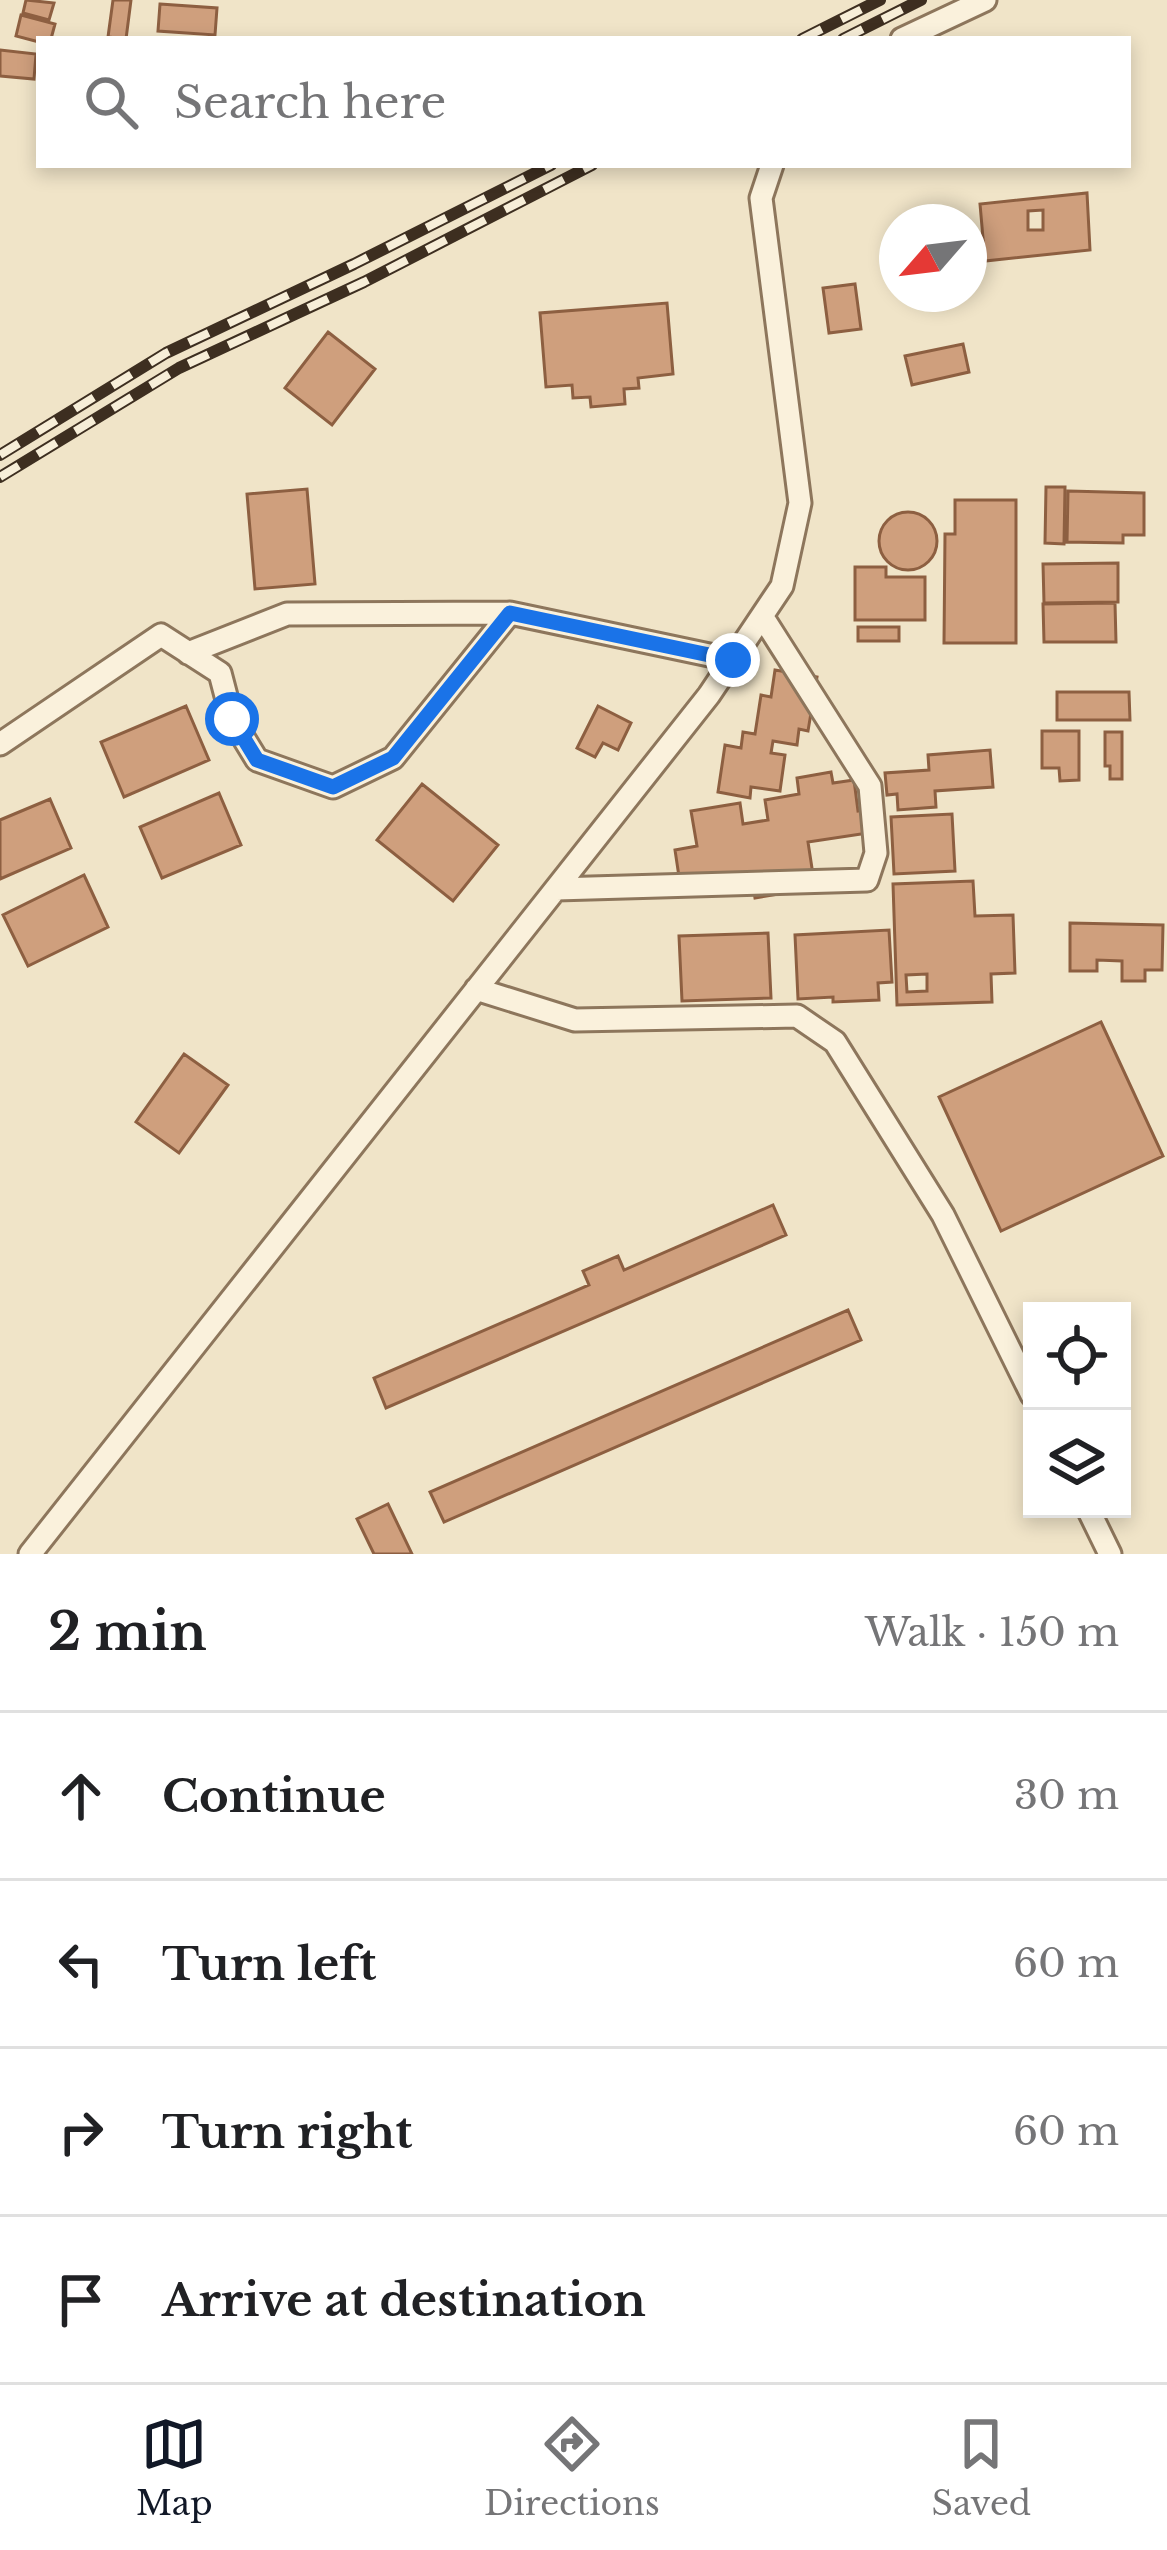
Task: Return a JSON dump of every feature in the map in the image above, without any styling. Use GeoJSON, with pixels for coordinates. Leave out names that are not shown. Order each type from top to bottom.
{"type":"FeatureCollection","features":[{"type":"Feature","properties":{"kind":"street"},"geometry":{"type":"LineString","coordinates":[[908,36],[986,0]]}},
{"type":"Feature","properties":{"kind":"street"},"geometry":{"type":"LineString","coordinates":[[30,1554],[709,695],[782,586],[800,503],[761,198],[771,168]]}},
{"type":"Feature","properties":{"kind":"street"},"geometry":{"type":"LineString","coordinates":[[188,653],[286,614],[510,613],[733,660]]}},
{"type":"Feature","properties":{"kind":"street"},"geometry":{"type":"LineString","coordinates":[[0,744],[161,635],[220,673],[232,719],[257,760],[333,787],[393,758],[510,613]]}},
{"type":"Feature","properties":{"kind":"street"},"geometry":{"type":"LineString","coordinates":[[556,889],[867,880],[876,853],[870,786],[763,616]]}},
{"type":"Feature","properties":{"kind":"street"},"geometry":{"type":"LineString","coordinates":[[476,989],[575,1021],[797,1016],[835,1042],[943,1215],[1023,1377]]}},
{"type":"Feature","properties":{"kind":"street"},"geometry":{"type":"LineString","coordinates":[[1092,1518],[1110,1554]]}},
{"type":"Feature","properties":{"kind":"building"},"geometry":{"type":"Polygon","coordinates":[[[26,0],[54,3],[49,20],[23,13],[26,0]]]}},
{"type":"Feature","properties":{"kind":"building"},"geometry":{"type":"Polygon","coordinates":[[[113,0],[131,0],[126,36],[108,36],[113,0]]]}},
{"type":"Feature","properties":{"kind":"building"},"geometry":{"type":"Polygon","coordinates":[[[160,4],[217,8],[215,35],[158,31],[160,4]]]}},
{"type":"Feature","properties":{"kind":"building"},"geometry":{"type":"Polygon","coordinates":[[[21,15],[55,24],[52,36],[36,36],[36,41],[16,36],[21,15]]]}},
{"type":"Feature","properties":{"kind":"building"},"geometry":{"type":"Polygon","coordinates":[[[0,50],[36,54],[34,79],[0,76],[0,50]]]}},
{"type":"Feature","properties":{"kind":"building"},"geometry":{"type":"Polygon","coordinates":[[[1087,193],[1090,250],[987,261],[987,204],[980,204],[1087,193]],[[1043,210],[1028,211],[1028,230],[1043,230],[1043,210]]]}},
{"type":"Feature","properties":{"kind":"building"},"geometry":{"type":"Polygon","coordinates":[[[855,284],[861,329],[829,333],[823,288],[855,284]]]}},
{"type":"Feature","properties":{"kind":"building"},"geometry":{"type":"Polygon","coordinates":[[[667,303],[673,374],[638,378],[639,388],[624,389],[625,404],[591,407],[590,397],[573,398],[572,385],[546,387],[540,313],[667,303]]]}},
{"type":"Feature","properties":{"kind":"building"},"geometry":{"type":"Polygon","coordinates":[[[328,332],[375,369],[332,425],[285,388],[328,332]]]}},
{"type":"Feature","properties":{"kind":"building"},"geometry":{"type":"Polygon","coordinates":[[[963,344],[969,372],[912,385],[905,356],[963,344]]]}},
{"type":"Feature","properties":{"kind":"building"},"geometry":{"type":"Polygon","coordinates":[[[1046,487],[1065,487],[1064,544],[1045,543],[1046,487]]]}},
{"type":"Feature","properties":{"kind":"building"},"geometry":{"type":"Polygon","coordinates":[[[307,489],[315,584],[255,589],[247,494],[307,489]]]}},
{"type":"Feature","properties":{"kind":"building"},"geometry":{"type":"Polygon","coordinates":[[[1068,491],[1144,493],[1144,535],[1123,535],[1123,543],[1067,542],[1068,491]]]}},
{"type":"Feature","properties":{"kind":"building"},"geometry":{"type":"Polygon","coordinates":[[[955,500],[1016,500],[1016,643],[944,643],[945,534],[955,534],[955,500]]]}},
{"type":"Feature","properties":{"kind":"building"},"geometry":{"type":"Polygon","coordinates":[[[908,512],[928,521],[937,541],[928,561],[908,570],[888,561],[879,541],[888,521],[908,512]]]}},
{"type":"Feature","properties":{"kind":"building"},"geometry":{"type":"Polygon","coordinates":[[[1118,563],[1118,602],[1044,603],[1043,564],[1118,563]]]}},
{"type":"Feature","properties":{"kind":"building"},"geometry":{"type":"Polygon","coordinates":[[[855,567],[886,567],[886,577],[925,577],[925,620],[855,620],[855,567]]]}},
{"type":"Feature","properties":{"kind":"building"},"geometry":{"type":"Polygon","coordinates":[[[1115,603],[1116,642],[1044,642],[1043,604],[1115,603]]]}},
{"type":"Feature","properties":{"kind":"building"},"geometry":{"type":"Polygon","coordinates":[[[858,627],[899,627],[899,641],[858,641],[858,627]]]}},
{"type":"Feature","properties":{"kind":"building"},"geometry":{"type":"Polygon","coordinates":[[[775,670],[817,677],[808,731],[799,729],[797,745],[773,741],[771,753],[785,755],[780,791],[751,787],[750,798],[718,792],[725,745],[741,748],[743,732],[755,734],[761,695],[771,697],[775,670]]]}},
{"type":"Feature","properties":{"kind":"building"},"geometry":{"type":"Polygon","coordinates":[[[1057,692],[1129,692],[1130,720],[1057,720],[1057,692]]]}},
{"type":"Feature","properties":{"kind":"building"},"geometry":{"type":"Polygon","coordinates":[[[186,706],[209,760],[124,797],[101,742],[186,706]]]}},
{"type":"Feature","properties":{"kind":"building"},"geometry":{"type":"Polygon","coordinates":[[[598,706],[631,723],[618,750],[603,743],[595,757],[577,748],[598,706]]]}},
{"type":"Feature","properties":{"kind":"building"},"geometry":{"type":"Polygon","coordinates":[[[1042,731],[1079,731],[1079,780],[1060,781],[1059,768],[1042,768],[1042,731]]]}},
{"type":"Feature","properties":{"kind":"building"},"geometry":{"type":"Polygon","coordinates":[[[1105,732],[1122,732],[1122,779],[1110,779],[1110,766],[1105,766],[1105,732]]]}},
{"type":"Feature","properties":{"kind":"building"},"geometry":{"type":"Polygon","coordinates":[[[990,750],[993,787],[935,791],[936,807],[898,810],[897,794],[887,795],[885,773],[929,770],[928,755],[990,750]]]}},
{"type":"Feature","properties":{"kind":"building"},"geometry":{"type":"Polygon","coordinates":[[[831,772],[833,783],[854,780],[858,811],[877,808],[881,831],[808,842],[815,888],[755,898],[752,879],[681,890],[675,850],[697,846],[691,811],[740,803],[743,824],[768,820],[765,800],[799,794],[797,778],[831,772]]]}},
{"type":"Feature","properties":{"kind":"building"},"geometry":{"type":"Polygon","coordinates":[[[422,784],[498,845],[453,901],[377,840],[422,784]]]}},
{"type":"Feature","properties":{"kind":"building"},"geometry":{"type":"Polygon","coordinates":[[[219,793],[241,845],[162,878],[140,827],[219,793]]]}},
{"type":"Feature","properties":{"kind":"building"},"geometry":{"type":"Polygon","coordinates":[[[50,799],[71,848],[0,879],[0,820],[50,799]]]}},
{"type":"Feature","properties":{"kind":"building"},"geometry":{"type":"Polygon","coordinates":[[[952,814],[955,871],[894,874],[891,817],[952,814]]]}},
{"type":"Feature","properties":{"kind":"building"},"geometry":{"type":"Polygon","coordinates":[[[84,875],[108,927],[28,966],[3,915],[84,875]]]}},
{"type":"Feature","properties":{"kind":"building"},"geometry":{"type":"Polygon","coordinates":[[[973,881],[975,916],[1013,915],[1015,973],[991,974],[992,1002],[897,1005],[893,884],[973,881]],[[927,974],[906,975],[907,992],[927,991],[927,974]]]}},
{"type":"Feature","properties":{"kind":"building"},"geometry":{"type":"Polygon","coordinates":[[[1070,923],[1163,925],[1162,970],[1145,970],[1145,981],[1122,981],[1122,961],[1097,960],[1097,971],[1070,971],[1070,923]]]}},
{"type":"Feature","properties":{"kind":"building"},"geometry":{"type":"Polygon","coordinates":[[[889,930],[892,982],[878,983],[879,1000],[798,999],[795,935],[889,930]]]}},
{"type":"Feature","properties":{"kind":"building"},"geometry":{"type":"Polygon","coordinates":[[[768,933],[771,998],[682,1001],[679,936],[768,933]]]}},
{"type":"Feature","properties":{"kind":"building"},"geometry":{"type":"Polygon","coordinates":[[[1101,1022],[1163,1156],[1001,1231],[939,1097],[1101,1022]]]}},
{"type":"Feature","properties":{"kind":"building"},"geometry":{"type":"Polygon","coordinates":[[[184,1054],[228,1085],[179,1153],[136,1122],[184,1054]]]}},
{"type":"Feature","properties":{"kind":"building"},"geometry":{"type":"Polygon","coordinates":[[[773,1205],[786,1235],[386,1408],[374,1378],[589,1285],[583,1271],[618,1256],[624,1270],[773,1205]]]}},
{"type":"Feature","properties":{"kind":"building"},"geometry":{"type":"Polygon","coordinates":[[[848,1310],[861,1340],[444,1522],[430,1492],[848,1310]]]}},
{"type":"Feature","properties":{"kind":"building"},"geometry":{"type":"Polygon","coordinates":[[[388,1504],[412,1554],[374,1554],[357,1519],[388,1504]]]}},
{"type":"Feature","properties":{"kind":"railway"},"geometry":{"type":"LineString","coordinates":[[808,36],[880,0]]}},
{"type":"Feature","properties":{"kind":"railway"},"geometry":{"type":"LineString","coordinates":[[849,36],[921,0]]}},
{"type":"Feature","properties":{"kind":"railway"},"geometry":{"type":"LineString","coordinates":[[0,455],[166,353],[545,168]]}},
{"type":"Feature","properties":{"kind":"railway"},"geometry":{"type":"LineString","coordinates":[[0,477],[179,368],[364,282],[586,168]]}},
{"type":"Feature","properties":{"kind":"route"},"geometry":{"type":"LineString","coordinates":[[232,719],[257,760],[333,787],[393,758],[510,613],[733,660]]}}]}
